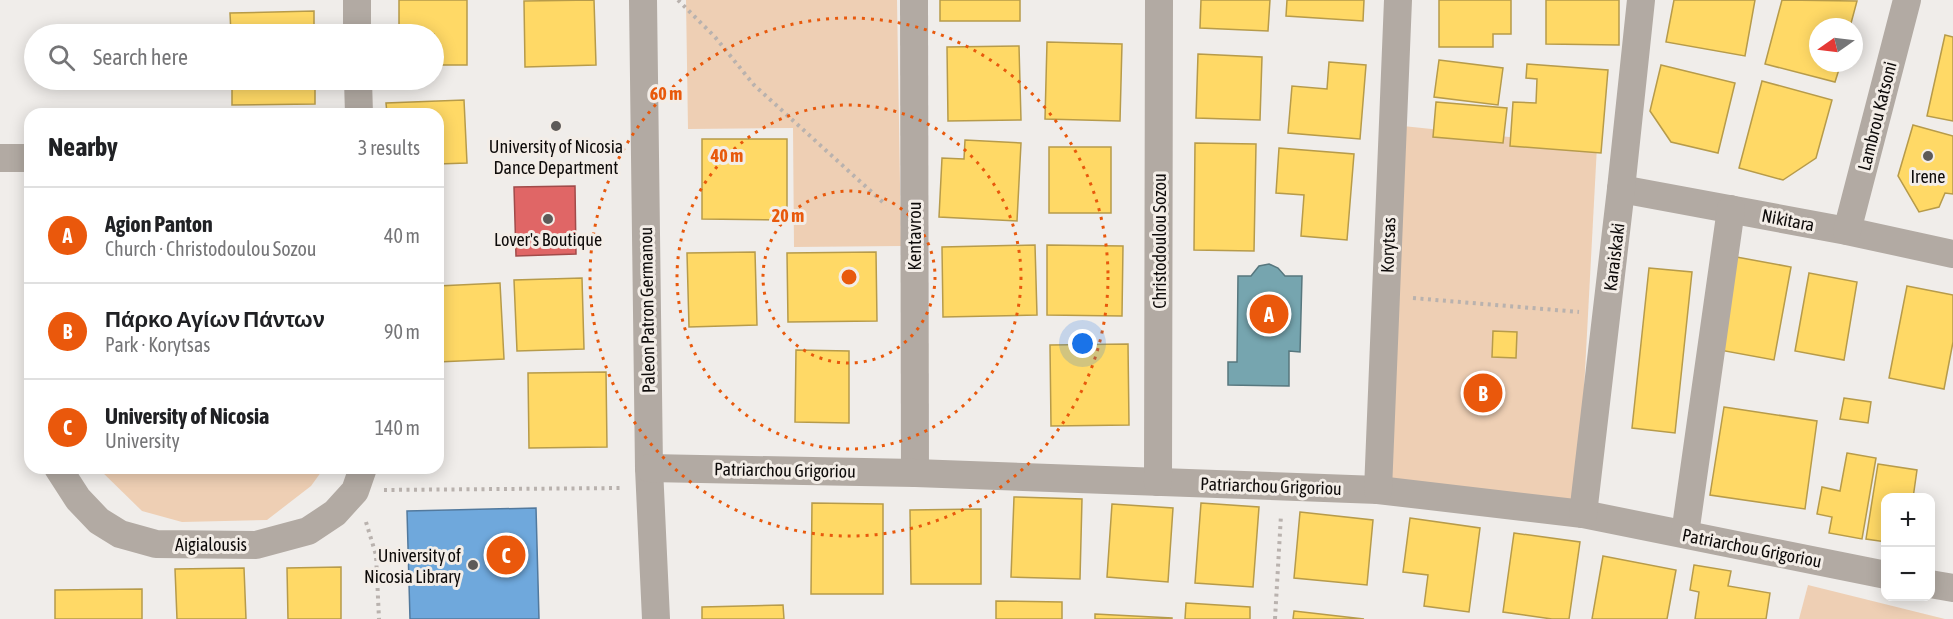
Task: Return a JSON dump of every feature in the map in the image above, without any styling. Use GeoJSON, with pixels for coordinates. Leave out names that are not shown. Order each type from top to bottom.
{"type":"FeatureCollection","features":[{"type":"Feature","properties":{"kind":"street"},"geometry":{"type":"LineString","coordinates":[[357,0],[357,24]]}},
{"type":"Feature","properties":{"kind":"street","name":"Paleon Patron Germanou"},"geometry":{"type":"LineString","coordinates":[[643,0],[650,477],[656,619]]}},
{"type":"Feature","properties":{"kind":"street","name":"Kentavrou"},"geometry":{"type":"LineString","coordinates":[[914,0],[915,473]]}},
{"type":"Feature","properties":{"kind":"street","name":"Christodoulou Sozou"},"geometry":{"type":"LineString","coordinates":[[1158,482],[1159,0]]}},
{"type":"Feature","properties":{"kind":"street","name":"Korytsas"},"geometry":{"type":"LineString","coordinates":[[1378,490],[1398,0]]}},
{"type":"Feature","properties":{"kind":"street","name":"Karaiskaki"},"geometry":{"type":"LineString","coordinates":[[1583,514],[1622,189],[1641,0]]}},
{"type":"Feature","properties":{"kind":"street","name":"Lambrou Katsoni"},"geometry":{"type":"LineString","coordinates":[[1847,231],[1907,0]]}},
{"type":"Feature","properties":{"kind":"street"},"geometry":{"type":"LineString","coordinates":[[358,90],[359,108]]}},
{"type":"Feature","properties":{"kind":"street"},"geometry":{"type":"LineString","coordinates":[[0,158],[24,158]]}},
{"type":"Feature","properties":{"kind":"street","name":"Nikitara"},"geometry":{"type":"LineString","coordinates":[[1622,189],[1847,231],[1953,254]]}},
{"type":"Feature","properties":{"kind":"street"},"geometry":{"type":"LineString","coordinates":[[1685,534],[1731,209]]}},
{"type":"Feature","properties":{"kind":"street","name":"Patriarchou Grigoriou"},"geometry":{"type":"LineString","coordinates":[[650,477],[915,473],[1378,490],[1583,514],[1881,574]]}},
{"type":"Feature","properties":{"kind":"street","name":"Aigialousis"},"geometry":{"type":"LineString","coordinates":[[62,474],[78,499],[99,521],[120,534],[156,544],[256,545],[308,531],[335,513],[359,479]]}},
{"type":"Feature","properties":{"kind":"street"},"geometry":{"type":"LineString","coordinates":[[1935,585],[1953,588]]}},
{"type":"Feature","properties":{"kind":"path"},"geometry":{"type":"LineString","coordinates":[[678,0],[715,37],[754,86],[871,193],[914,228]]}},
{"type":"Feature","properties":{"kind":"path"},"geometry":{"type":"LineString","coordinates":[[1386,296],[1607,314]]}},
{"type":"Feature","properties":{"kind":"path"},"geometry":{"type":"LineString","coordinates":[[379,619],[376,555],[359,479],[650,477]]}},
{"type":"Feature","properties":{"kind":"path"},"geometry":{"type":"LineString","coordinates":[[1275,619],[1283,487]]}},
{"type":"Feature","properties":{"kind":"shaded area"},"geometry":{"type":"Polygon","coordinates":[[[686,0],[897,0],[901,246],[794,247],[793,128],[688,129],[686,0]]]}},
{"type":"Feature","properties":{"kind":"shaded area"},"geometry":{"type":"Polygon","coordinates":[[[1393,125],[1597,146],[1578,502],[1378,490],[1393,125]]]}},
{"type":"Feature","properties":{"kind":"shaded area"},"geometry":{"type":"Polygon","coordinates":[[[104,474],[320,474],[311,486],[267,520],[182,522],[142,511],[104,474]]]}},
{"type":"Feature","properties":{"kind":"shaded area"},"geometry":{"type":"Polygon","coordinates":[[[1808,585],[1945,619],[1799,619],[1808,585]]]}},
{"type":"Feature","properties":{"kind":"building: Homes"},"geometry":{"type":"Polygon","coordinates":[[[399,0],[467,0],[467,65],[444,65],[444,24],[399,24],[399,0]]]}},
{"type":"Feature","properties":{"kind":"building: Homes"},"geometry":{"type":"Polygon","coordinates":[[[594,0],[596,65],[525,67],[524,1],[594,0]]]}},
{"type":"Feature","properties":{"kind":"building: Homes"},"geometry":{"type":"Polygon","coordinates":[[[940,0],[1020,0],[1020,21],[940,21],[940,0]]]}},
{"type":"Feature","properties":{"kind":"building: Homes"},"geometry":{"type":"Polygon","coordinates":[[[1201,0],[1270,0],[1268,31],[1200,28],[1201,0]]]}},
{"type":"Feature","properties":{"kind":"building: Homes"},"geometry":{"type":"Polygon","coordinates":[[[1287,0],[1364,0],[1363,21],[1286,16],[1287,0]]]}},
{"type":"Feature","properties":{"kind":"building: Homes"},"geometry":{"type":"Polygon","coordinates":[[[1439,0],[1511,0],[1511,34],[1493,34],[1493,47],[1439,47],[1439,0]]]}},
{"type":"Feature","properties":{"kind":"building: Homes"},"geometry":{"type":"Polygon","coordinates":[[[1546,0],[1619,0],[1619,45],[1546,44],[1546,0]]]}},
{"type":"Feature","properties":{"kind":"building: Homes"},"geometry":{"type":"Polygon","coordinates":[[[1674,0],[1755,0],[1745,56],[1666,42],[1674,0]]]}},
{"type":"Feature","properties":{"kind":"building: Homes"},"geometry":{"type":"Polygon","coordinates":[[[1782,0],[1857,1],[1852,18],[1809,18],[1809,72],[1838,72],[1835,82],[1765,64],[1782,0]]]}},
{"type":"Feature","properties":{"kind":"building: Homes"},"geometry":{"type":"Polygon","coordinates":[[[314,11],[314,24],[231,24],[230,13],[314,11]]]}},
{"type":"Feature","properties":{"kind":"building: Homes"},"geometry":{"type":"Polygon","coordinates":[[[1945,35],[1953,37],[1953,121],[1927,116],[1945,35]]]}},
{"type":"Feature","properties":{"kind":"building: Homes"},"geometry":{"type":"Polygon","coordinates":[[[1047,42],[1122,44],[1120,121],[1045,119],[1047,42]]]}},
{"type":"Feature","properties":{"kind":"building: Homes"},"geometry":{"type":"Polygon","coordinates":[[[1019,46],[1021,120],[948,121],[947,47],[1019,46]]]}},
{"type":"Feature","properties":{"kind":"building: Homes"},"geometry":{"type":"Polygon","coordinates":[[[1198,54],[1262,57],[1260,120],[1196,118],[1198,54]]]}},
{"type":"Feature","properties":{"kind":"building: Homes"},"geometry":{"type":"Polygon","coordinates":[[[1439,60],[1503,68],[1498,105],[1434,97],[1439,60]]]}},
{"type":"Feature","properties":{"kind":"building: Homes"},"geometry":{"type":"Polygon","coordinates":[[[1329,62],[1366,65],[1360,139],[1288,133],[1292,86],[1327,89],[1329,62]]]}},
{"type":"Feature","properties":{"kind":"building: Homes"},"geometry":{"type":"Polygon","coordinates":[[[1527,64],[1608,70],[1601,153],[1510,146],[1513,102],[1536,103],[1537,79],[1526,78],[1527,64]]]}},
{"type":"Feature","properties":{"kind":"building: Homes"},"geometry":{"type":"Polygon","coordinates":[[[1661,65],[1735,83],[1718,153],[1671,142],[1650,111],[1661,65]]]}},
{"type":"Feature","properties":{"kind":"building: Homes"},"geometry":{"type":"Polygon","coordinates":[[[1762,81],[1832,100],[1816,158],[1783,180],[1739,168],[1762,81]]]}},
{"type":"Feature","properties":{"kind":"building: Homes"},"geometry":{"type":"Polygon","coordinates":[[[232,90],[315,90],[315,104],[232,105],[232,90]]]}},
{"type":"Feature","properties":{"kind":"building: Homes"},"geometry":{"type":"Polygon","coordinates":[[[464,100],[467,163],[444,164],[444,108],[386,108],[386,103],[464,100]]]}},
{"type":"Feature","properties":{"kind":"building: Homes"},"geometry":{"type":"Polygon","coordinates":[[[1436,102],[1507,108],[1503,143],[1433,137],[1436,102]]]}},
{"type":"Feature","properties":{"kind":"building: Homes","name":"Irene"},"geometry":{"type":"Polygon","coordinates":[[[1913,125],[1953,136],[1953,194],[1945,193],[1939,207],[1919,212],[1898,176],[1913,125]]]}},
{"type":"Feature","properties":{"kind":"building: Homes"},"geometry":{"type":"Polygon","coordinates":[[[702,139],[787,139],[787,220],[702,219],[702,139]]]}},
{"type":"Feature","properties":{"kind":"building: Homes"},"geometry":{"type":"Polygon","coordinates":[[[965,140],[1021,143],[1017,221],[939,217],[942,158],[964,159],[965,140]]]}},
{"type":"Feature","properties":{"kind":"building: Homes"},"geometry":{"type":"Polygon","coordinates":[[[1195,143],[1256,144],[1254,251],[1194,250],[1195,143]]]}},
{"type":"Feature","properties":{"kind":"building: Homes"},"geometry":{"type":"Polygon","coordinates":[[[1049,147],[1111,147],[1111,213],[1049,213],[1049,147]]]}},
{"type":"Feature","properties":{"kind":"building: Homes"},"geometry":{"type":"Polygon","coordinates":[[[1279,148],[1354,154],[1347,240],[1301,236],[1304,195],[1276,193],[1279,148]]]}},
{"type":"Feature","properties":{"kind":"building: Homes"},"geometry":{"type":"Polygon","coordinates":[[[1035,245],[1037,315],[943,317],[942,247],[1035,245]]]}},
{"type":"Feature","properties":{"kind":"building: Homes"},"geometry":{"type":"Polygon","coordinates":[[[1047,245],[1123,246],[1122,316],[1047,315],[1047,245]]]}},
{"type":"Feature","properties":{"kind":"building: Homes"},"geometry":{"type":"Polygon","coordinates":[[[755,252],[757,325],[689,327],[687,253],[755,252]]]}},
{"type":"Feature","properties":{"kind":"building: Homes"},"geometry":{"type":"Polygon","coordinates":[[[876,252],[877,321],[788,322],[787,253],[876,252]]]}},
{"type":"Feature","properties":{"kind":"building: Homes"},"geometry":{"type":"Polygon","coordinates":[[[1731,256],[1791,267],[1774,360],[1714,349],[1731,256]]]}},
{"type":"Feature","properties":{"kind":"building: Homes"},"geometry":{"type":"Polygon","coordinates":[[[1649,268],[1692,272],[1675,433],[1632,428],[1649,268]]]}},
{"type":"Feature","properties":{"kind":"building: Homes"},"geometry":{"type":"Polygon","coordinates":[[[1809,273],[1857,282],[1844,360],[1795,351],[1809,273]]]}},
{"type":"Feature","properties":{"kind":"building: Homes"},"geometry":{"type":"Polygon","coordinates":[[[582,278],[584,349],[517,351],[514,280],[582,278]]]}},
{"type":"Feature","properties":{"kind":"building: Homes"},"geometry":{"type":"Polygon","coordinates":[[[500,283],[504,359],[444,362],[444,286],[500,283]]]}},
{"type":"Feature","properties":{"kind":"building: Homes"},"geometry":{"type":"Polygon","coordinates":[[[1907,286],[1953,295],[1953,342],[1944,389],[1889,378],[1907,286]]]}},
{"type":"Feature","properties":{"kind":"building: Homes"},"geometry":{"type":"Polygon","coordinates":[[[1493,331],[1517,332],[1516,358],[1492,357],[1493,331]]]}},
{"type":"Feature","properties":{"kind":"building: Homes"},"geometry":{"type":"Polygon","coordinates":[[[1128,344],[1129,425],[1051,426],[1050,345],[1128,344]]]}},
{"type":"Feature","properties":{"kind":"building: Homes"},"geometry":{"type":"Polygon","coordinates":[[[796,350],[849,351],[849,423],[795,422],[796,350]]]}},
{"type":"Feature","properties":{"kind":"building: Homes"},"geometry":{"type":"Polygon","coordinates":[[[606,372],[607,447],[529,448],[528,373],[606,372]]]}},
{"type":"Feature","properties":{"kind":"building: Homes"},"geometry":{"type":"Polygon","coordinates":[[[1844,398],[1871,402],[1868,423],[1840,419],[1844,398]]]}},
{"type":"Feature","properties":{"kind":"building: Homes"},"geometry":{"type":"Polygon","coordinates":[[[1724,407],[1817,421],[1805,509],[1710,495],[1724,407]]]}},
{"type":"Feature","properties":{"kind":"building: Homes"},"geometry":{"type":"Polygon","coordinates":[[[1847,453],[1876,458],[1862,539],[1829,533],[1832,517],[1817,514],[1822,487],[1840,491],[1847,453]]]}},
{"type":"Feature","properties":{"kind":"building: Homes"},"geometry":{"type":"Polygon","coordinates":[[[1878,464],[1917,470],[1914,493],[1881,493],[1881,541],[1866,539],[1878,464]]]}},
{"type":"Feature","properties":{"kind":"building: Homes"},"geometry":{"type":"Polygon","coordinates":[[[1014,497],[1082,499],[1080,579],[1011,577],[1014,497]]]}},
{"type":"Feature","properties":{"kind":"building: Homes"},"geometry":{"type":"Polygon","coordinates":[[[812,503],[883,504],[883,594],[811,594],[812,503]]]}},
{"type":"Feature","properties":{"kind":"building: Homes"},"geometry":{"type":"Polygon","coordinates":[[[1201,503],[1259,507],[1253,587],[1195,583],[1201,503]]]}},
{"type":"Feature","properties":{"kind":"building: Homes"},"geometry":{"type":"Polygon","coordinates":[[[1112,504],[1173,508],[1168,582],[1107,577],[1112,504]]]}},
{"type":"Feature","properties":{"kind":"building: Homes"},"geometry":{"type":"Polygon","coordinates":[[[981,509],[981,584],[911,584],[910,510],[981,509]]]}},
{"type":"Feature","properties":{"kind":"building: Homes"},"geometry":{"type":"Polygon","coordinates":[[[1300,512],[1373,520],[1367,585],[1294,578],[1300,512]]]}},
{"type":"Feature","properties":{"kind":"building: Homes"},"geometry":{"type":"Polygon","coordinates":[[[1410,518],[1480,528],[1469,612],[1424,606],[1428,575],[1403,572],[1410,518]]]}},
{"type":"Feature","properties":{"kind":"building: Homes"},"geometry":{"type":"Polygon","coordinates":[[[1514,533],[1580,542],[1569,619],[1503,612],[1514,533]]]}},
{"type":"Feature","properties":{"kind":"building: Homes"},"geometry":{"type":"Polygon","coordinates":[[[1603,556],[1676,570],[1667,619],[1592,619],[1603,556]]]}},
{"type":"Feature","properties":{"kind":"building: Homes"},"geometry":{"type":"Polygon","coordinates":[[[1694,565],[1731,571],[1728,586],[1770,593],[1766,619],[1695,619],[1699,592],[1690,590],[1694,565]]]}},
{"type":"Feature","properties":{"kind":"building: Homes"},"geometry":{"type":"Polygon","coordinates":[[[341,567],[341,619],[288,619],[287,568],[341,567]]]}},
{"type":"Feature","properties":{"kind":"building: Homes"},"geometry":{"type":"Polygon","coordinates":[[[244,568],[246,619],[177,619],[175,569],[244,568]]]}},
{"type":"Feature","properties":{"kind":"building: Homes"},"geometry":{"type":"Polygon","coordinates":[[[142,589],[142,619],[55,619],[55,590],[142,589]]]}},
{"type":"Feature","properties":{"kind":"building: Homes"},"geometry":{"type":"Polygon","coordinates":[[[996,601],[1062,602],[1062,619],[996,619],[996,601]]]}},
{"type":"Feature","properties":{"kind":"building: Homes"},"geometry":{"type":"Polygon","coordinates":[[[1186,603],[1250,607],[1250,619],[1185,619],[1186,603]]]}},
{"type":"Feature","properties":{"kind":"building: Homes"},"geometry":{"type":"Polygon","coordinates":[[[783,605],[784,619],[702,619],[702,607],[783,605]]]}},
{"type":"Feature","properties":{"kind":"building: Homes"},"geometry":{"type":"Polygon","coordinates":[[[1294,611],[1364,619],[1293,619],[1294,611]]]}},
{"type":"Feature","properties":{"kind":"building: Homes"},"geometry":{"type":"Polygon","coordinates":[[[1095,614],[1172,618],[1172,619],[1095,619],[1095,614]]]}},
{"type":"Feature","properties":{"kind":"building: Shops"},"geometry":{"type":"Polygon","coordinates":[[[575,186],[576,254],[516,256],[514,187],[575,186]]]}},
{"type":"Feature","properties":{"kind":"building: Schools","name":"University of Nicosia Library"},"geometry":{"type":"Polygon","coordinates":[[[536,508],[539,619],[410,619],[407,511],[536,508]]]}},
{"type":"Feature","properties":{"kind":"building: Public"},"geometry":{"type":"Polygon","coordinates":[[[1269,264],[1278,268],[1285,276],[1302,276],[1300,352],[1289,351],[1289,386],[1228,385],[1228,362],[1237,362],[1238,276],[1251,276],[1259,266],[1269,264]]]}},
{"type":"Feature","properties":{"kind":"place","name":"University of Nicosia Dance Department"},"geometry":{"type":"Point","coordinates":[556,126]}},
{"type":"Feature","properties":{"kind":"place","name":"Irene"},"geometry":{"type":"Point","coordinates":[1928,156]}},
{"type":"Feature","properties":{"kind":"place","name":"Lover's Boutique"},"geometry":{"type":"Point","coordinates":[548,219]}},
{"type":"Feature","properties":{"kind":"place","name":"Agion Panton"},"geometry":{"type":"Point","coordinates":[1269,314]}},
{"type":"Feature","properties":{"kind":"place","name":"Πάρκο Αγίων Πάντων"},"geometry":{"type":"Point","coordinates":[1483,393]}},
{"type":"Feature","properties":{"kind":"place","name":"University of Nicosia"},"geometry":{"type":"Point","coordinates":[506,555]}},
{"type":"Feature","properties":{"kind":"place","name":"University of Nicosia Library"},"geometry":{"type":"Point","coordinates":[473,565]}}]}
